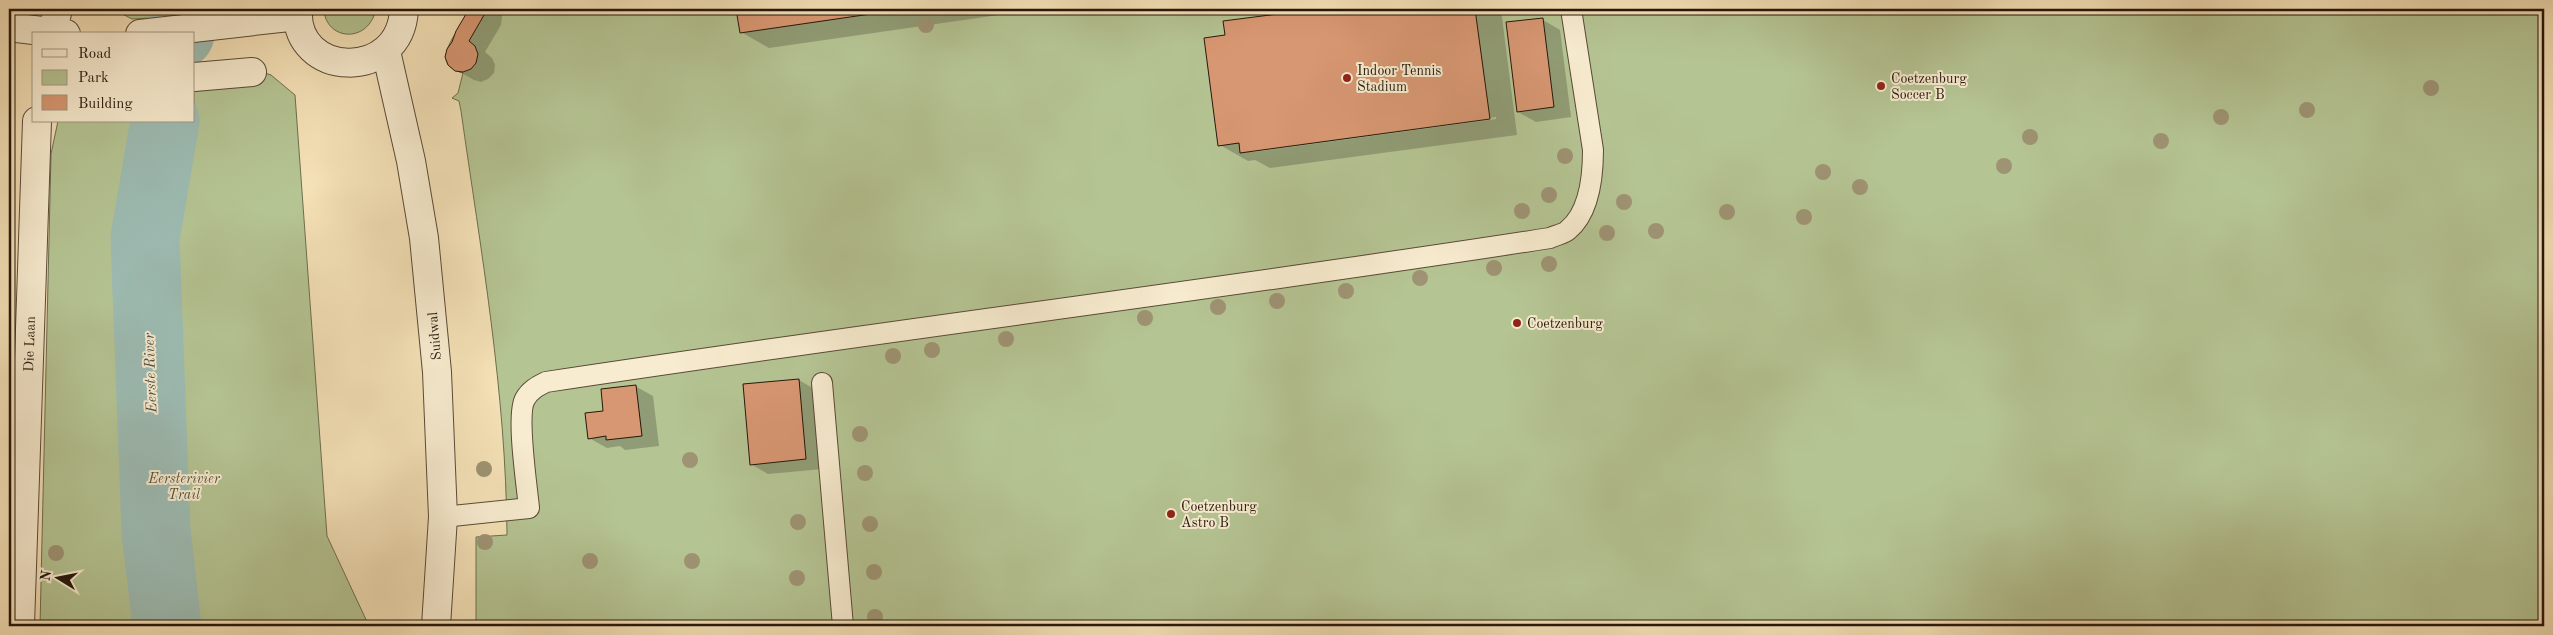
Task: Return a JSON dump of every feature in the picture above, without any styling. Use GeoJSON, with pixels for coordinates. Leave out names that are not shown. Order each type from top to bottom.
{"type":"FeatureCollection","features":[{"type":"Feature","properties":{"kind":"street"},"geometry":{"type":"LineString","coordinates":[[156,32],[289,15],[301,30],[308,43],[331,60],[360,63],[374,59],[386,50],[397,37],[403,20],[404,9]]}},
{"type":"Feature","properties":{"kind":"street"},"geometry":{"type":"LineString","coordinates":[[9,27],[57,27]]}},
{"type":"Feature","properties":{"kind":"street","name":"Suidwal"},"geometry":{"type":"LineString","coordinates":[[386,50],[411,161],[424,238],[437,372],[443,517],[436,626]]}},
{"type":"Feature","properties":{"kind":"street"},"geometry":{"type":"LineString","coordinates":[[195,77],[252,72]]}},
{"type":"Feature","properties":{"kind":"street","name":"Die Laan"},"geometry":{"type":"LineString","coordinates":[[20,626],[15,535],[37,122]]}},
{"type":"Feature","properties":{"kind":"lane"},"geometry":{"type":"LineString","coordinates":[[443,517],[529,508],[523,413],[525,400],[535,387],[546,382],[719,356],[1341,271],[1550,238],[1568,230],[1586,202],[1593,167],[1593,150],[1571,9]]}},
{"type":"Feature","properties":{"kind":"lane"},"geometry":{"type":"LineString","coordinates":[[822,382],[844,626]]}},
{"type":"Feature","properties":{"kind":"green space"},"geometry":{"type":"Polygon","coordinates":[[[113,9],[228,9],[171,17],[132,19],[113,9]]]}},
{"type":"Feature","properties":{"kind":"green space"},"geometry":{"type":"Polygon","coordinates":[[[324,9],[376,9],[372,21],[365,29],[347,34],[331,27],[326,19],[324,9]]]}},
{"type":"Feature","properties":{"kind":"green space","name":"Coetzenburg"},"geometry":{"type":"Polygon","coordinates":[[[469,9],[2544,9],[2544,626],[683,626],[683,623],[476,622],[476,537],[507,535],[502,428],[491,322],[461,111],[459,101],[452,98],[458,93],[463,73],[452,68],[447,62],[446,54],[454,35],[469,9]]]}},
{"type":"Feature","properties":{"kind":"green space","name":"Eersterivier Trail"},"geometry":{"type":"Polygon","coordinates":[[[229,61],[271,75],[295,95],[327,536],[369,626],[40,626],[51,154],[58,122],[195,122],[195,65],[229,61]]]}},
{"type":"Feature","properties":{"kind":"building"},"geometry":{"type":"Polygon","coordinates":[[[469,9],[485,9],[484,15],[469,41],[475,46],[478,54],[476,63],[471,69],[463,72],[455,71],[448,65],[445,57],[456,31],[469,9]]]}},
{"type":"Feature","properties":{"kind":"building"},"geometry":{"type":"Polygon","coordinates":[[[736,9],[905,9],[740,33],[736,9]]]}},
{"type":"Feature","properties":{"kind":"building","name":"Indoor Tennis Stadium"},"geometry":{"type":"Polygon","coordinates":[[[1317,9],[1475,9],[1490,119],[1240,153],[1239,143],[1218,146],[1204,38],[1225,35],[1223,21],[1317,9]]]}},
{"type":"Feature","properties":{"kind":"building"},"geometry":{"type":"Polygon","coordinates":[[[1543,18],[1554,107],[1517,112],[1506,22],[1543,18]]]}},
{"type":"Feature","properties":{"kind":"building"},"geometry":{"type":"Polygon","coordinates":[[[799,379],[806,459],[750,465],[743,384],[799,379]]]}},
{"type":"Feature","properties":{"kind":"building"},"geometry":{"type":"Polygon","coordinates":[[[636,385],[642,436],[606,440],[606,436],[588,439],[585,413],[603,411],[601,389],[636,385]]]}},
{"type":"Feature","properties":{"kind":"waterway","name":"Eerste River"},"geometry":{"type":"LineString","coordinates":[[180,32],[185,9]]}},
{"type":"Feature","properties":{"kind":"waterway","name":"Eerste River"},"geometry":{"type":"LineString","coordinates":[[165,122],[145,238],[156,531],[167,626]]}},
{"type":"Feature","properties":{"kind":"place","name":"Indoor Tennis Stadium"},"geometry":{"type":"Point","coordinates":[1347,78]}},
{"type":"Feature","properties":{"kind":"place","name":"Coetzenburg Soccer B"},"geometry":{"type":"Point","coordinates":[1881,86]}},
{"type":"Feature","properties":{"kind":"place","name":"Coetzenburg"},"geometry":{"type":"Point","coordinates":[1517,323]}},
{"type":"Feature","properties":{"kind":"place","name":"Coetzenburg Astro B"},"geometry":{"type":"Point","coordinates":[1171,514]}}]}
